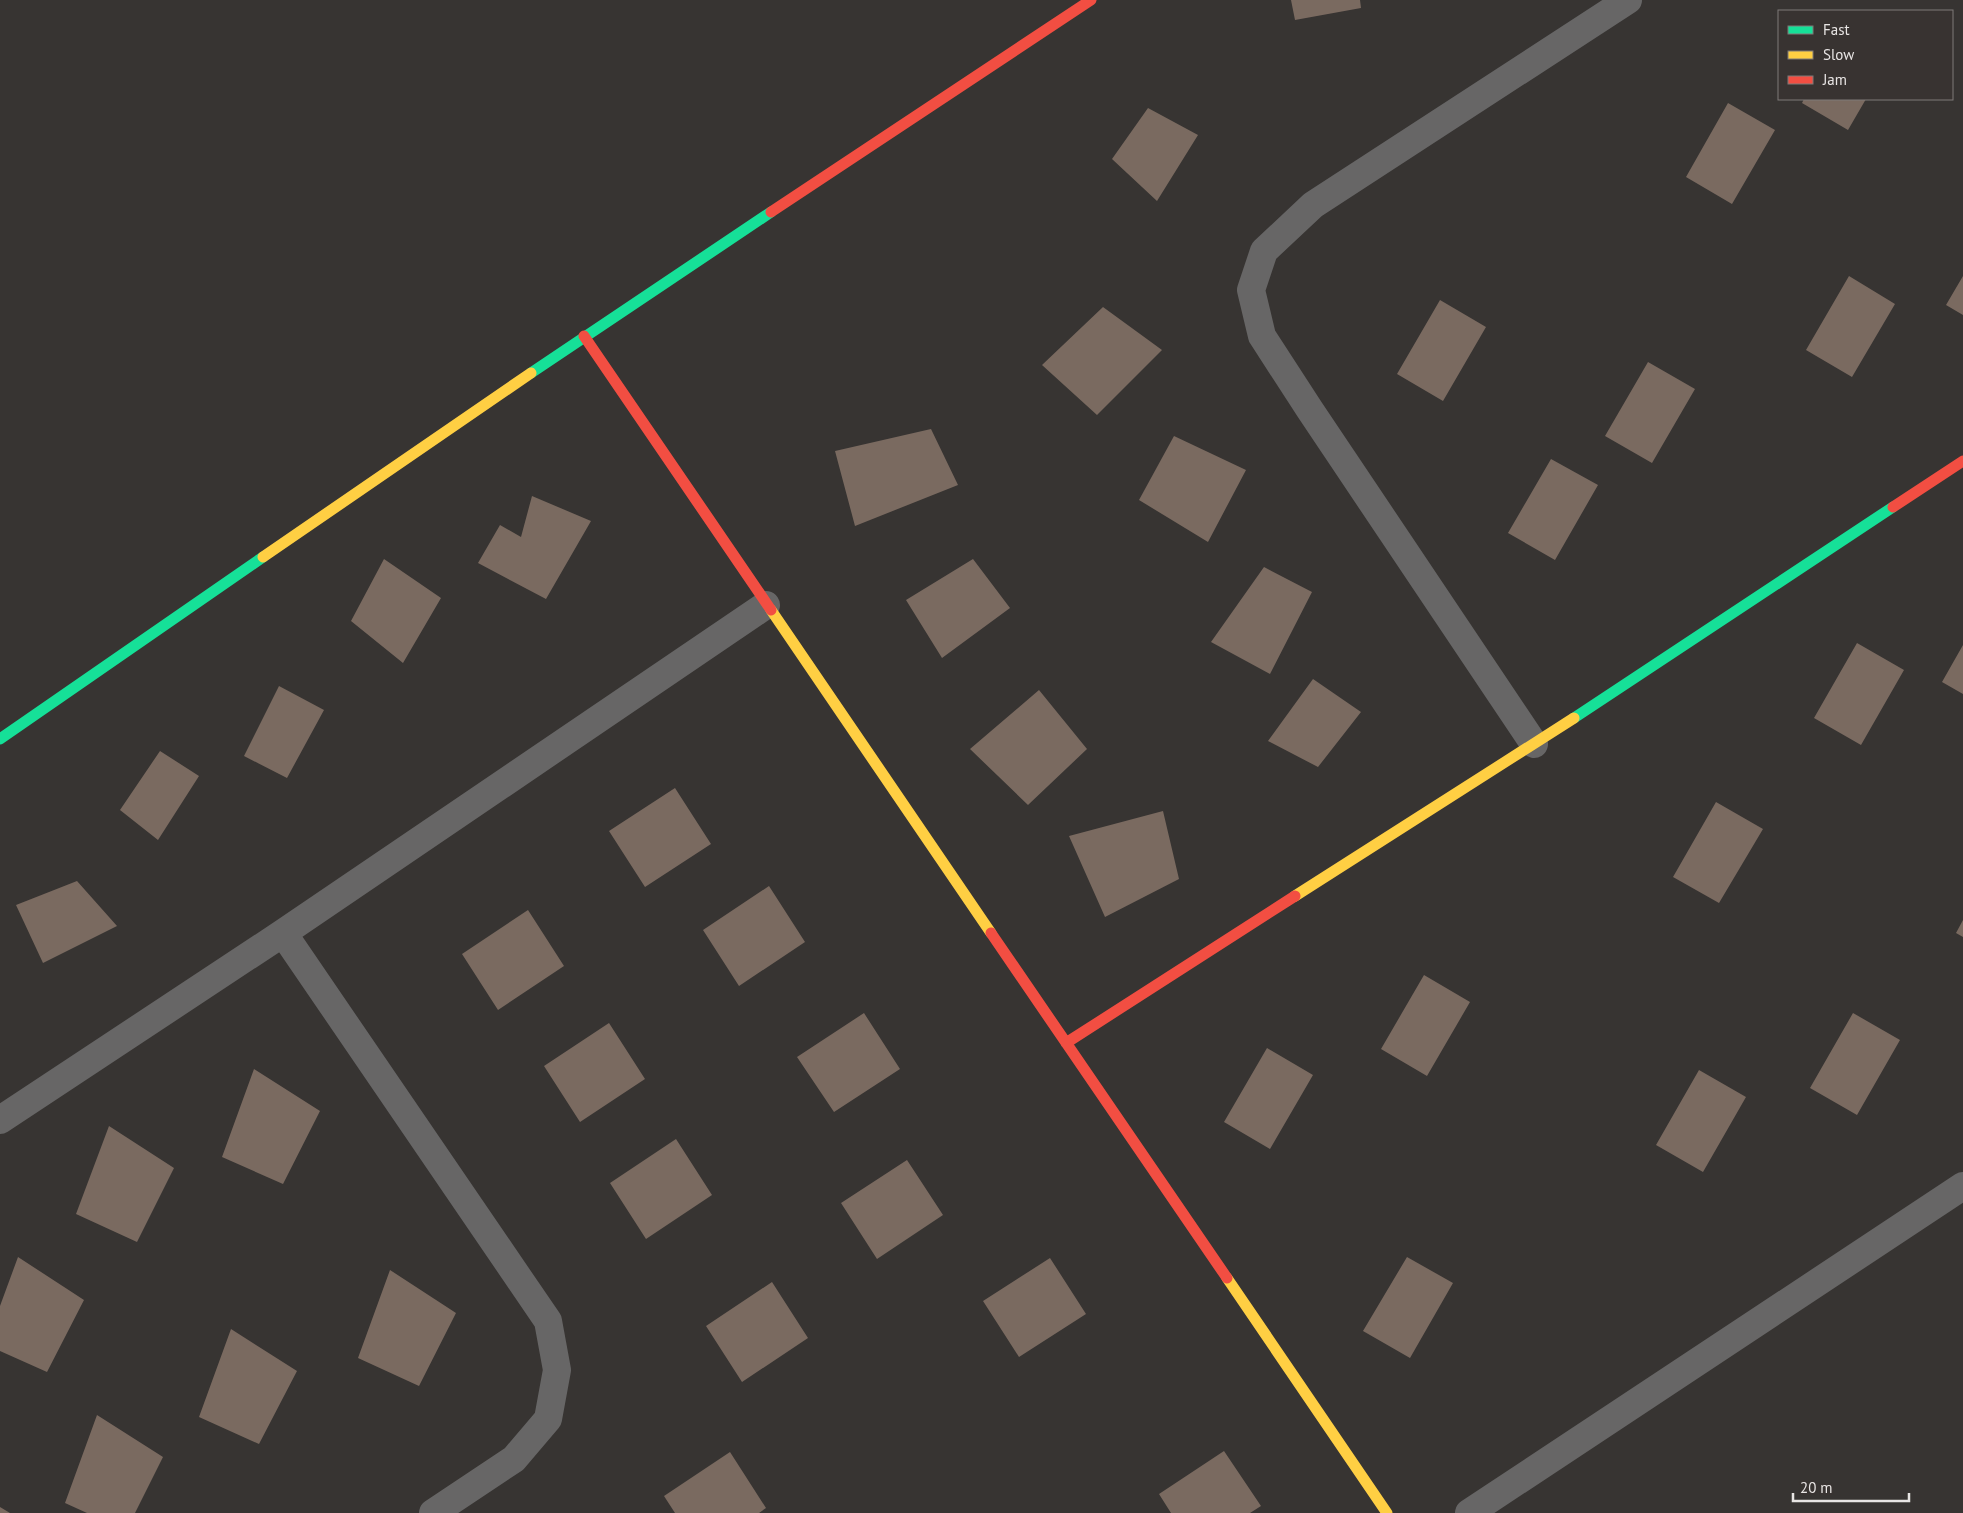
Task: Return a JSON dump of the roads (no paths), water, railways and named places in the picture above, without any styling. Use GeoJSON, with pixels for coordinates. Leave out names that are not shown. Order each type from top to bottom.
{"type":"FeatureCollection","features":[{"type":"Feature","properties":{"kind":"street"},"geometry":{"type":"LineString","coordinates":[[0,738],[584,336],[1091,0]]}},
{"type":"Feature","properties":{"kind":"street"},"geometry":{"type":"LineString","coordinates":[[1534,744],[1262,336],[1250,290],[1264,251],[1313,205],[1628,0]]}},
{"type":"Feature","properties":{"kind":"street"},"geometry":{"type":"LineString","coordinates":[[584,336],[1387,1513]]}},
{"type":"Feature","properties":{"kind":"street"},"geometry":{"type":"LineString","coordinates":[[1066,1043],[1534,744],[1963,461]]}},
{"type":"Feature","properties":{"kind":"street"},"geometry":{"type":"LineString","coordinates":[[0,1120],[283,933],[766,605]]}},
{"type":"Feature","properties":{"kind":"street"},"geometry":{"type":"LineString","coordinates":[[283,933],[548,1321],[557,1370],[548,1419],[514,1459],[433,1513]]}},
{"type":"Feature","properties":{"kind":"street"},"geometry":{"type":"LineString","coordinates":[[1468,1513],[1963,1186]]}}]}
